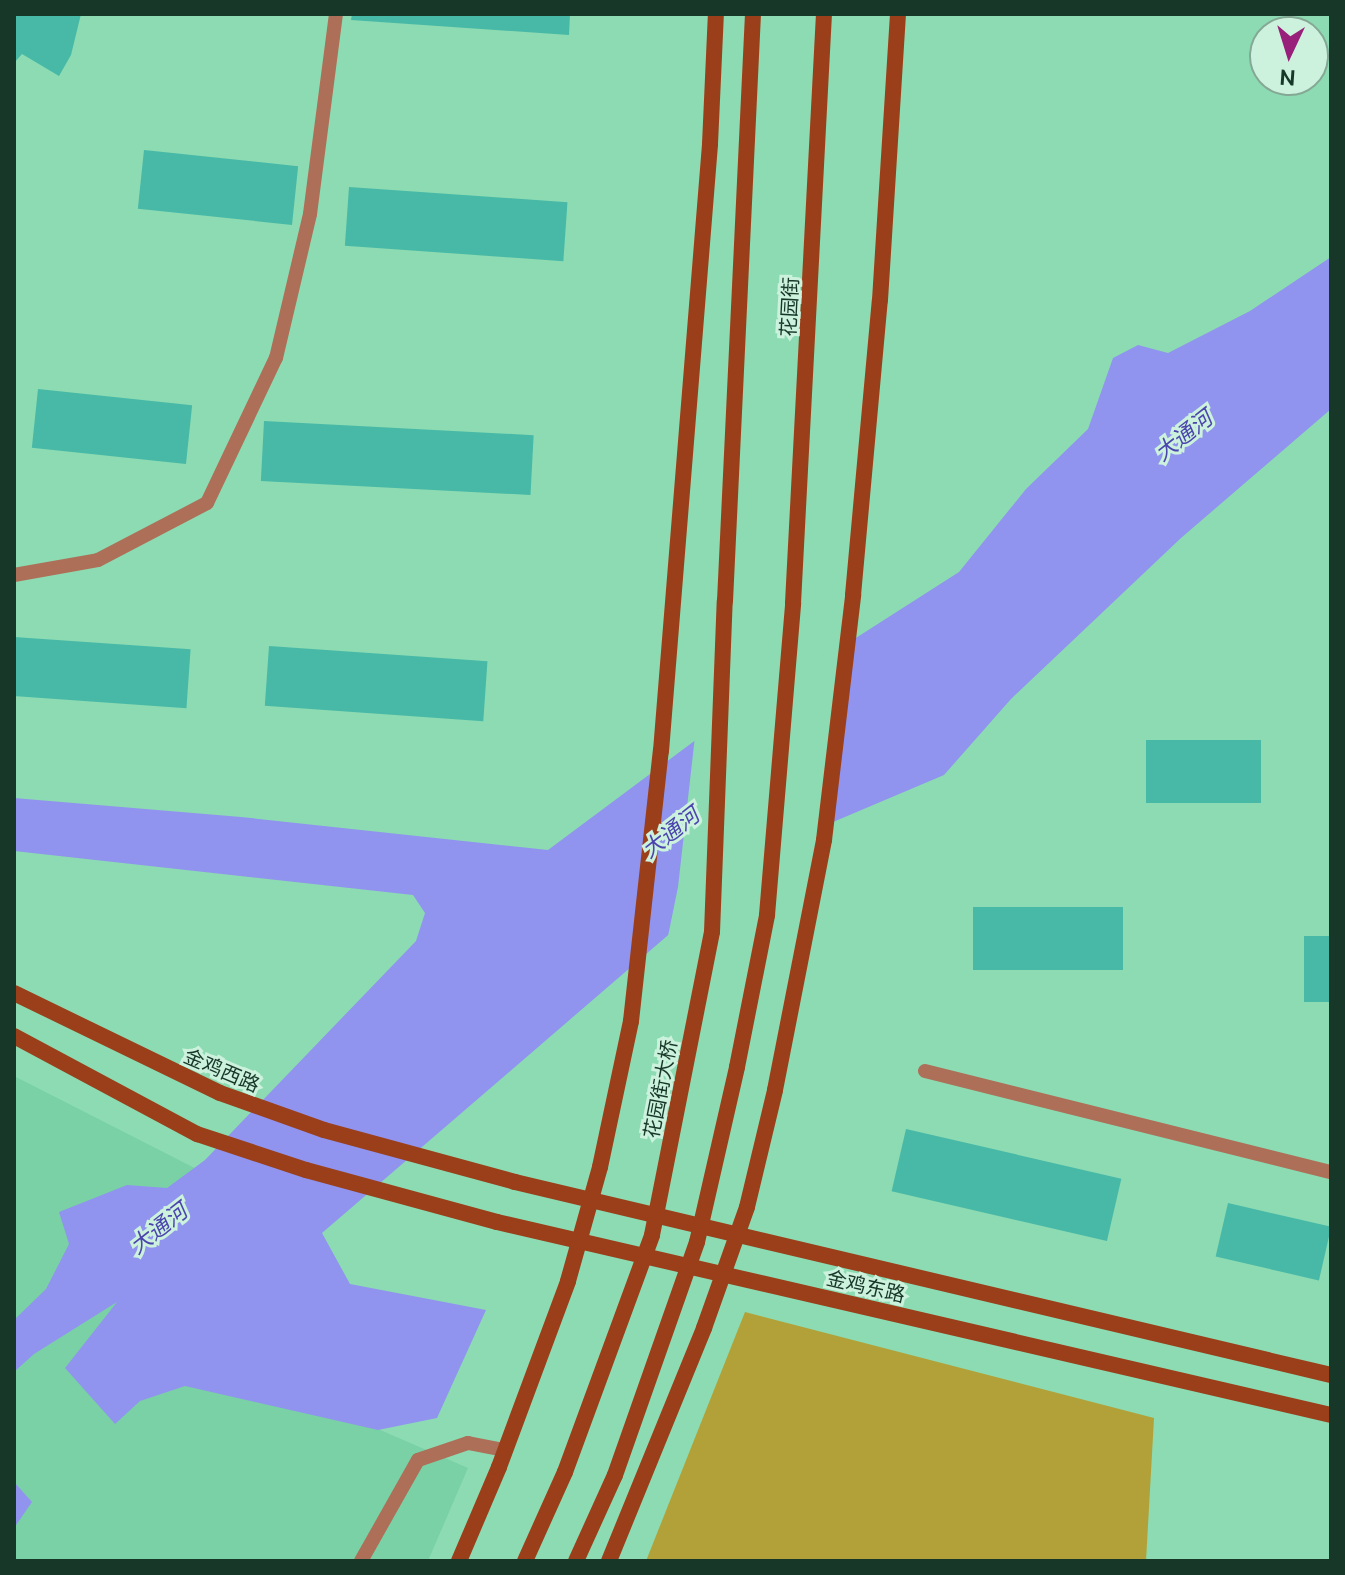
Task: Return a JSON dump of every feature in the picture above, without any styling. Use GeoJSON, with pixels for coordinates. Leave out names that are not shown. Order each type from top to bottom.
{"type":"FeatureCollection","features":[{"type":"Feature","properties":{"kind":"main road"},"geometry":{"type":"LineString","coordinates":[[459,1561],[545,1348],[590,1200],[631,1021],[661,751],[707,192],[716,14]]}},
{"type":"Feature","properties":{"kind":"main road","name":"花园街大桥"},"geometry":{"type":"LineString","coordinates":[[525,1561],[565,1472],[652,1235],[712,932],[753,14]]}},
{"type":"Feature","properties":{"kind":"main road","name":"花园街"},"geometry":{"type":"LineString","coordinates":[[576,1561],[615,1475],[697,1242],[737,1067],[767,915],[793,603],[824,14]]}},
{"type":"Feature","properties":{"kind":"main road"},"geometry":{"type":"LineString","coordinates":[[609,1561],[747,1207],[775,1090],[824,840],[853,595],[880,300],[898,14]]}},
{"type":"Feature","properties":{"kind":"main road","name":"金鸡西路"},"geometry":{"type":"LineString","coordinates":[[14,993],[220,1093],[324,1130],[424,1158]]}},
{"type":"Feature","properties":{"kind":"main road","name":"金鸡东路"},"geometry":{"type":"LineString","coordinates":[[14,1036],[197,1134],[392,1194],[579,1241],[1331,1415]]}},
{"type":"Feature","properties":{"kind":"main road","name":"金鸡东路"},"geometry":{"type":"LineString","coordinates":[[424,1158],[1331,1375]]}},
{"type":"Feature","properties":{"kind":"lane"},"geometry":{"type":"LineString","coordinates":[[14,575],[98,560],[207,503],[276,358],[310,214],[336,14]]}},
{"type":"Feature","properties":{"kind":"lane"},"geometry":{"type":"LineString","coordinates":[[925,1071],[1331,1172]]}},
{"type":"Feature","properties":{"kind":"lane"},"geometry":{"type":"LineString","coordinates":[[361,1561],[418,1460],[468,1443],[505,1450]]}},
{"type":"Feature","properties":{"kind":"shaded area"},"geometry":{"type":"Polygon","coordinates":[[[14,1076],[322,1233],[378,1429],[468,1468],[428,1561],[14,1561],[14,1076]]]}},
{"type":"Feature","properties":{"kind":"shaded area"},"geometry":{"type":"Polygon","coordinates":[[[745,1312],[1154,1418],[1146,1561],[646,1561],[745,1312]]]}},
{"type":"Feature","properties":{"kind":"water","name":"大通河"},"geometry":{"type":"Polygon","coordinates":[[[1331,257],[1331,409],[1181,538],[1011,699],[944,775],[767,850],[322,1233],[350,1284],[486,1310],[437,1418],[378,1430],[185,1386],[140,1401],[115,1424],[65,1368],[117,1302],[34,1354],[14,1372],[14,1320],[46,1289],[69,1244],[59,1212],[127,1185],[167,1188],[205,1160],[416,941],[425,913],[413,895],[14,851],[14,798],[241,817],[548,850],[693,742],[959,572],[1026,489],[1088,429],[1113,358],[1138,345],[1168,353],[1250,311],[1331,257]]]}},
{"type":"Feature","properties":{"kind":"water"},"geometry":{"type":"Polygon","coordinates":[[[14,1482],[32,1502],[14,1528],[14,1482]]]}},
{"type":"Feature","properties":{"kind":"pier"},"geometry":{"type":"Polygon","coordinates":[[[851,636],[827,829],[769,854],[667,941],[678,887],[695,736],[851,636]]]}},
{"type":"Feature","properties":{"kind":"building"},"geometry":{"type":"Polygon","coordinates":[[[14,14],[81,14],[71,55],[59,76],[22,54],[14,63],[14,14]]]}},
{"type":"Feature","properties":{"kind":"building"},"geometry":{"type":"Polygon","coordinates":[[[352,14],[570,14],[569,35],[351,20],[352,14]]]}},
{"type":"Feature","properties":{"kind":"building"},"geometry":{"type":"Polygon","coordinates":[[[144,150],[298,166],[292,225],[138,209],[144,150]]]}},
{"type":"Feature","properties":{"kind":"building"},"geometry":{"type":"Polygon","coordinates":[[[349,187],[567,202],[563,261],[345,246],[349,187]]]}},
{"type":"Feature","properties":{"kind":"building"},"geometry":{"type":"Polygon","coordinates":[[[38,389],[192,405],[186,464],[32,448],[38,389]]]}},
{"type":"Feature","properties":{"kind":"building"},"geometry":{"type":"Polygon","coordinates":[[[264,421],[534,435],[530,495],[261,481],[264,421]]]}},
{"type":"Feature","properties":{"kind":"building"},"geometry":{"type":"Polygon","coordinates":[[[14,637],[191,649],[186,708],[14,696],[14,637]]]}},
{"type":"Feature","properties":{"kind":"building"},"geometry":{"type":"Polygon","coordinates":[[[269,646],[487,661],[483,721],[265,706],[269,646]]]}},
{"type":"Feature","properties":{"kind":"building"},"geometry":{"type":"Polygon","coordinates":[[[1146,740],[1261,740],[1261,803],[1146,803],[1146,740]]]}},
{"type":"Feature","properties":{"kind":"building"},"geometry":{"type":"Polygon","coordinates":[[[973,907],[1123,907],[1123,970],[973,970],[973,907]]]}},
{"type":"Feature","properties":{"kind":"building"},"geometry":{"type":"Polygon","coordinates":[[[1304,936],[1331,936],[1331,1002],[1304,1002],[1304,936]]]}},
{"type":"Feature","properties":{"kind":"building"},"geometry":{"type":"Polygon","coordinates":[[[906,1129],[1121,1179],[1107,1241],[892,1191],[906,1129]]]}},
{"type":"Feature","properties":{"kind":"building"},"geometry":{"type":"Polygon","coordinates":[[[1228,1203],[1331,1227],[1319,1280],[1216,1257],[1228,1203]]]}}]}
